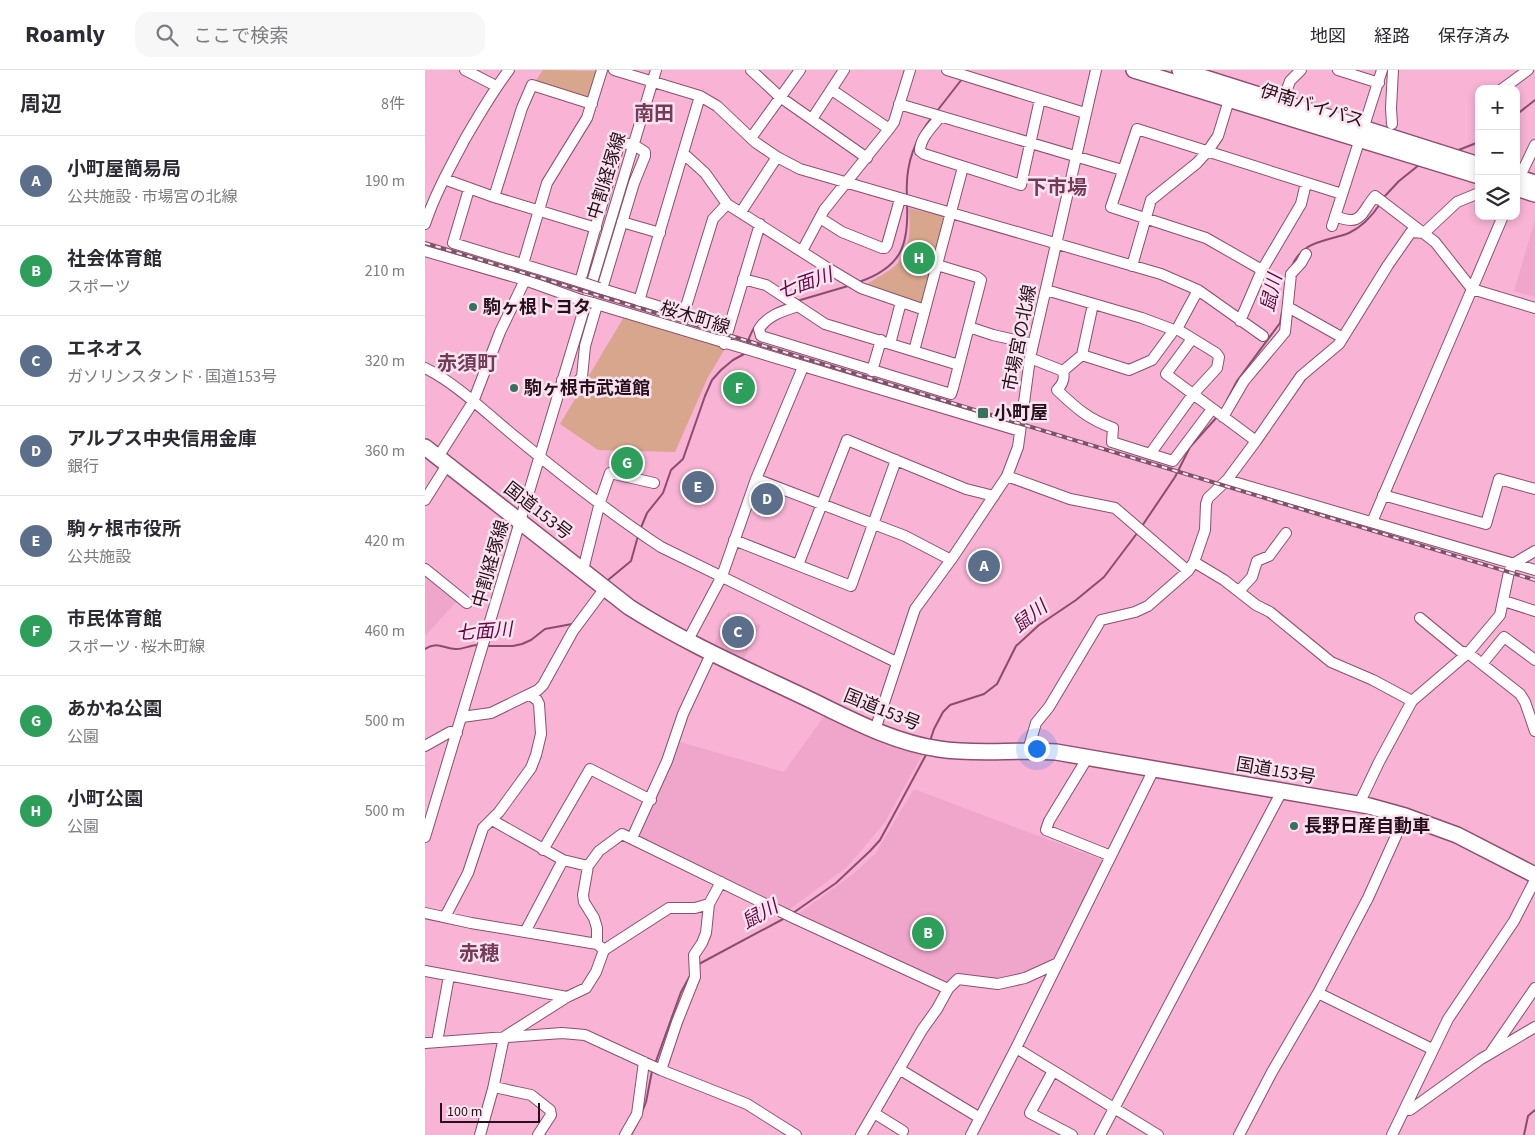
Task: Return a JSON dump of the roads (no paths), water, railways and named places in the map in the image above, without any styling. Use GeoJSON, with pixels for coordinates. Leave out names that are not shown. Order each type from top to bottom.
{"type":"FeatureCollection","features":[{"type":"Feature","properties":{"kind":"highway","name":"伊南バイパス"},"geometry":{"type":"LineString","coordinates":[[1135,70],[1229,100],[1469,165],[1478,175]]}},
{"type":"Feature","properties":{"kind":"highway","name":"伊南バイパス"},"geometry":{"type":"LineString","coordinates":[[1180,70],[1206,74],[1362,135]]}},
{"type":"Feature","properties":{"kind":"highway"},"geometry":{"type":"LineString","coordinates":[[1520,174],[1535,183]]}},
{"type":"Feature","properties":{"kind":"highway"},"geometry":{"type":"LineString","coordinates":[[1520,189],[1535,194]]}},
{"type":"Feature","properties":{"kind":"highway","name":"国道153号"},"geometry":{"type":"LineString","coordinates":[[425,447],[629,607],[658,625],[712,652],[891,737],[938,749],[985,752],[1028,750],[1056,752],[1359,804],[1405,816],[1457,835],[1535,875]]}},
{"type":"Feature","properties":{"kind":"street"},"geometry":{"type":"LineString","coordinates":[[465,70],[496,86]]}},
{"type":"Feature","properties":{"kind":"street"},"geometry":{"type":"LineString","coordinates":[[425,224],[444,179],[496,86],[509,70]]}},
{"type":"Feature","properties":{"kind":"street"},"geometry":{"type":"LineString","coordinates":[[523,264],[547,183],[587,118],[602,70]]}},
{"type":"Feature","properties":{"kind":"street"},"geometry":{"type":"LineString","coordinates":[[614,70],[701,96],[717,106],[751,138],[777,157],[800,169],[1161,274],[1197,290],[1263,336]]}},
{"type":"Feature","properties":{"kind":"street","name":"中割経塚線"},"geometry":{"type":"LineString","coordinates":[[425,837],[656,70]]}},
{"type":"Feature","properties":{"kind":"street"},"geometry":{"type":"LineString","coordinates":[[751,70],[780,97],[867,158]]}},
{"type":"Feature","properties":{"kind":"street"},"geometry":{"type":"LineString","coordinates":[[751,138],[800,70]]}},
{"type":"Feature","properties":{"kind":"street"},"geometry":{"type":"LineString","coordinates":[[812,119],[844,70]]}},
{"type":"Feature","properties":{"kind":"street"},"geometry":{"type":"LineString","coordinates":[[802,251],[820,218],[894,122],[909,70]]}},
{"type":"Feature","properties":{"kind":"street"},"geometry":{"type":"LineString","coordinates":[[947,70],[1085,113]]}},
{"type":"Feature","properties":{"kind":"street","name":"市場宮の北線"},"geometry":{"type":"LineString","coordinates":[[875,730],[915,609],[951,560],[1007,476],[1018,446],[1030,358],[1096,70]]}},
{"type":"Feature","properties":{"kind":"street"},"geometry":{"type":"LineString","coordinates":[[1282,103],[1290,81],[1301,70]]}},
{"type":"Feature","properties":{"kind":"street"},"geometry":{"type":"LineString","coordinates":[[1338,70],[1379,83]]}},
{"type":"Feature","properties":{"kind":"street"},"geometry":{"type":"LineString","coordinates":[[1382,70],[1334,221],[1355,221],[1375,196],[1435,242],[1472,290],[1535,308]]}},
{"type":"Feature","properties":{"kind":"street"},"geometry":{"type":"LineString","coordinates":[[1393,70],[1391,108],[1393,124]]}},
{"type":"Feature","properties":{"kind":"street"},"geometry":{"type":"LineString","coordinates":[[1508,85],[1529,70]]}},
{"type":"Feature","properties":{"kind":"street"},"geometry":{"type":"LineString","coordinates":[[494,197],[522,108],[532,86],[592,104]]}},
{"type":"Feature","properties":{"kind":"street"},"geometry":{"type":"LineString","coordinates":[[832,90],[889,130]]}},
{"type":"Feature","properties":{"kind":"street"},"geometry":{"type":"LineString","coordinates":[[639,301],[701,96]]}},
{"type":"Feature","properties":{"kind":"street"},"geometry":{"type":"LineString","coordinates":[[936,115],[920,146],[920,151],[924,154],[1021,185],[1040,99]]}},
{"type":"Feature","properties":{"kind":"street"},"geometry":{"type":"LineString","coordinates":[[1132,266],[1151,200],[1197,163],[1207,152],[1218,136],[1229,100]]}},
{"type":"Feature","properties":{"kind":"street"},"geometry":{"type":"LineString","coordinates":[[899,104],[1122,170]]}},
{"type":"Feature","properties":{"kind":"street"},"geometry":{"type":"LineString","coordinates":[[1262,270],[1206,238],[1111,207],[1137,129],[1342,194]]}},
{"type":"Feature","properties":{"kind":"street"},"geometry":{"type":"LineString","coordinates":[[582,283],[617,148],[622,143],[634,145],[645,152],[645,156],[634,183],[600,289]]}},
{"type":"Feature","properties":{"kind":"street"},"geometry":{"type":"LineString","coordinates":[[1520,174],[1535,145]]}},
{"type":"Feature","properties":{"kind":"street"},"geometry":{"type":"LineString","coordinates":[[684,154],[705,173],[727,204],[859,287],[925,310]]}},
{"type":"Feature","properties":{"kind":"street"},"geometry":{"type":"LineString","coordinates":[[741,212],[777,157]]}},
{"type":"Feature","properties":{"kind":"street"},"geometry":{"type":"LineString","coordinates":[[914,351],[963,166]]}},
{"type":"Feature","properties":{"kind":"street"},"geometry":{"type":"LineString","coordinates":[[444,179],[469,189],[596,228]]}},
{"type":"Feature","properties":{"kind":"street"},"geometry":{"type":"LineString","coordinates":[[1240,321],[1262,270],[1301,204],[1307,183]]}},
{"type":"Feature","properties":{"kind":"street"},"geometry":{"type":"LineString","coordinates":[[469,189],[453,243],[729,328]]}},
{"type":"Feature","properties":{"kind":"street"},"geometry":{"type":"LineString","coordinates":[[1028,750],[1035,723],[1053,699],[1101,620],[1135,612],[1148,606],[1191,567],[1205,530],[1208,498],[1227,480],[1301,376],[1339,344],[1387,265],[1411,232],[1424,233],[1457,202],[1475,195]]}},
{"type":"Feature","properties":{"kind":"street"},"geometry":{"type":"LineString","coordinates":[[820,218],[843,232],[885,248],[905,200]]}},
{"type":"Feature","properties":{"kind":"street"},"geometry":{"type":"LineString","coordinates":[[684,313],[713,218],[727,204]]}},
{"type":"Feature","properties":{"kind":"street"},"geometry":{"type":"LineString","coordinates":[[1372,522],[1501,220]]}},
{"type":"Feature","properties":{"kind":"street"},"geometry":{"type":"LineString","coordinates":[[622,222],[660,233]]}},
{"type":"Feature","properties":{"kind":"street"},"geometry":{"type":"LineString","coordinates":[[723,344],[760,224]]}},
{"type":"Feature","properties":{"kind":"street","name":"桜木町線"},"geometry":{"type":"LineString","coordinates":[[425,251],[525,280],[578,299],[723,344],[1020,431]]}},
{"type":"Feature","properties":{"kind":"street"},"geometry":{"type":"LineString","coordinates":[[1063,371],[1063,384],[1057,390],[1095,422],[1113,428],[1112,442],[1173,461],[1285,332],[1291,274],[1306,254]]}},
{"type":"Feature","properties":{"kind":"street"},"geometry":{"type":"LineString","coordinates":[[794,304],[768,319],[759,329],[761,336],[951,394],[981,280],[977,277],[937,265]]}},
{"type":"Feature","properties":{"kind":"street"},"geometry":{"type":"LineString","coordinates":[[743,279],[766,285],[825,324],[959,364]]}},
{"type":"Feature","properties":{"kind":"street"},"geometry":{"type":"LineString","coordinates":[[425,500],[473,402],[500,332],[525,280]]}},
{"type":"Feature","properties":{"kind":"street"},"geometry":{"type":"LineString","coordinates":[[1045,290],[1142,318],[1175,330],[1216,353],[1219,357],[1217,368],[1194,394],[1150,454]]}},
{"type":"Feature","properties":{"kind":"street"},"geometry":{"type":"LineString","coordinates":[[1082,355],[1129,370],[1152,360],[1175,330],[1197,290]]}},
{"type":"Feature","properties":{"kind":"street"},"geometry":{"type":"LineString","coordinates":[[872,371],[886,342],[901,302]]}},
{"type":"Feature","properties":{"kind":"street"},"geometry":{"type":"LineString","coordinates":[[562,380],[571,383],[577,382],[582,377],[585,346],[595,304]]}},
{"type":"Feature","properties":{"kind":"street"},"geometry":{"type":"LineString","coordinates":[[1063,371],[1082,355],[1093,304]]}},
{"type":"Feature","properties":{"kind":"street"},"geometry":{"type":"LineString","coordinates":[[1288,307],[1343,338]]}},
{"type":"Feature","properties":{"kind":"street"},"geometry":{"type":"LineString","coordinates":[[969,327],[993,335],[1033,344]]}},
{"type":"Feature","properties":{"kind":"street"},"geometry":{"type":"LineString","coordinates":[[1192,339],[1166,374],[1256,441]]}},
{"type":"Feature","properties":{"kind":"street"},"geometry":{"type":"LineString","coordinates":[[1030,358],[1063,371]]}},
{"type":"Feature","properties":{"kind":"street"},"geometry":{"type":"LineString","coordinates":[[688,640],[722,576],[756,479],[803,367]]}},
{"type":"Feature","properties":{"kind":"street"},"geometry":{"type":"LineString","coordinates":[[425,368],[448,381],[539,456],[639,533],[661,546],[897,662]]}},
{"type":"Feature","properties":{"kind":"street"},"geometry":{"type":"LineString","coordinates":[[798,565],[847,440],[967,489],[994,496]]}},
{"type":"Feature","properties":{"kind":"street"},"geometry":{"type":"LineString","coordinates":[[734,540],[851,586],[896,460]]}},
{"type":"Feature","properties":{"kind":"street"},"geometry":{"type":"LineString","coordinates":[[583,570],[599,502],[610,472],[654,483]]}},
{"type":"Feature","properties":{"kind":"street"},"geometry":{"type":"LineString","coordinates":[[1007,476],[1070,499],[1115,508],[1140,530],[1191,567],[1224,580],[1256,605],[1270,612],[1331,662],[1373,680],[1412,701]]}},
{"type":"Feature","properties":{"kind":"street"},"geometry":{"type":"LineString","coordinates":[[756,479],[905,536],[951,560]]}},
{"type":"Feature","properties":{"kind":"street"},"geometry":{"type":"LineString","coordinates":[[1227,480],[1535,570]]}},
{"type":"Feature","properties":{"kind":"street"},"geometry":{"type":"LineString","coordinates":[[1383,495],[1485,524],[1499,480],[1535,489]]}},
{"type":"Feature","properties":{"kind":"street"},"geometry":{"type":"LineString","coordinates":[[1239,591],[1252,577],[1257,561],[1269,556],[1286,533]]}},
{"type":"Feature","properties":{"kind":"street"},"geometry":{"type":"LineString","coordinates":[[1359,804],[1412,701],[1468,653],[1501,615],[1509,572],[1513,564],[1535,551]]}},
{"type":"Feature","properties":{"kind":"street"},"geometry":{"type":"LineString","coordinates":[[425,569],[467,603]]}},
{"type":"Feature","properties":{"kind":"street"},"geometry":{"type":"LineString","coordinates":[[462,717],[491,713],[538,690],[543,685],[573,631],[605,588]]}},
{"type":"Feature","properties":{"kind":"street"},"geometry":{"type":"LineString","coordinates":[[1503,601],[1535,612]]}},
{"type":"Feature","properties":{"kind":"street"},"geometry":{"type":"LineString","coordinates":[[1420,618],[1460,651],[1468,653],[1520,694],[1525,702],[1535,731]]}},
{"type":"Feature","properties":{"kind":"street"},"geometry":{"type":"LineString","coordinates":[[1482,664],[1504,637],[1535,660]]}},
{"type":"Feature","properties":{"kind":"street"},"geometry":{"type":"LineString","coordinates":[[632,838],[651,800],[683,714],[712,652]]}},
{"type":"Feature","properties":{"kind":"street"},"geometry":{"type":"LineString","coordinates":[[445,917],[468,874],[483,828],[492,820],[531,768],[541,734],[539,704],[530,694]]}},
{"type":"Feature","properties":{"kind":"street"},"geometry":{"type":"LineString","coordinates":[[426,744],[449,732],[457,733]]}},
{"type":"Feature","properties":{"kind":"street"},"geometry":{"type":"LineString","coordinates":[[1088,757],[1049,821],[1046,830],[1111,856]]}},
{"type":"Feature","properties":{"kind":"street"},"geometry":{"type":"LineString","coordinates":[[971,1135],[1016,1048],[1153,768]]}},
{"type":"Feature","properties":{"kind":"street"},"geometry":{"type":"LineString","coordinates":[[543,850],[591,769],[651,800]]}},
{"type":"Feature","properties":{"kind":"street"},"geometry":{"type":"LineString","coordinates":[[1100,1135],[1282,791]]}},
{"type":"Feature","properties":{"kind":"street"},"geometry":{"type":"LineString","coordinates":[[1239,1135],[1272,1072],[1318,993],[1368,898],[1405,816]]}},
{"type":"Feature","properties":{"kind":"street"},"geometry":{"type":"LineString","coordinates":[[492,820],[563,860],[588,866]]}},
{"type":"Feature","properties":{"kind":"street"},"geometry":{"type":"LineString","coordinates":[[480,1135],[494,1087],[504,1037],[567,997],[586,988],[596,972],[601,947],[594,918],[584,902],[583,895],[588,866],[599,850],[622,834],[796,919],[948,989]]}},
{"type":"Feature","properties":{"kind":"street"},"geometry":{"type":"LineString","coordinates":[[525,932],[563,860]]}},
{"type":"Feature","properties":{"kind":"street"},"geometry":{"type":"LineString","coordinates":[[1392,1135],[1448,1019],[1514,921],[1535,880]]}},
{"type":"Feature","properties":{"kind":"street"},"geometry":{"type":"LineString","coordinates":[[625,1135],[637,1114],[653,1067],[677,1022],[695,969],[694,955],[706,933],[709,904],[721,882]]}},
{"type":"Feature","properties":{"kind":"street"},"geometry":{"type":"LineString","coordinates":[[425,912],[601,947],[669,908],[695,908],[709,904]]}},
{"type":"Feature","properties":{"kind":"street"},"geometry":{"type":"LineString","coordinates":[[861,1135],[922,1030],[948,989],[958,980],[998,984],[1025,978],[1058,963]]}},
{"type":"Feature","properties":{"kind":"street"},"geometry":{"type":"LineString","coordinates":[[425,971],[567,997]]}},
{"type":"Feature","properties":{"kind":"street"},"geometry":{"type":"LineString","coordinates":[[437,1042],[449,976]]}},
{"type":"Feature","properties":{"kind":"street"},"geometry":{"type":"LineString","coordinates":[[1489,1054],[1535,988]]}},
{"type":"Feature","properties":{"kind":"street"},"geometry":{"type":"LineString","coordinates":[[1318,993],[1432,1049]]}},
{"type":"Feature","properties":{"kind":"street"},"geometry":{"type":"LineString","coordinates":[[1404,1110],[1410,1110],[1489,1054],[1535,1027]]}},
{"type":"Feature","properties":{"kind":"street"},"geometry":{"type":"LineString","coordinates":[[425,1043],[563,1032],[585,1035],[653,1067],[747,1104],[795,1135]]}},
{"type":"Feature","properties":{"kind":"street"},"geometry":{"type":"LineString","coordinates":[[1016,1048],[1158,1135]]}},
{"type":"Feature","properties":{"kind":"street"},"geometry":{"type":"LineString","coordinates":[[899,1069],[980,1118]]}},
{"type":"Feature","properties":{"kind":"street"},"geometry":{"type":"LineString","coordinates":[[1053,1071],[1030,1114],[1072,1135]]}},
{"type":"Feature","properties":{"kind":"street"},"geometry":{"type":"LineString","coordinates":[[494,1087],[531,1095],[550,1110],[551,1115],[538,1135]]}},
{"type":"Feature","properties":{"kind":"street"},"geometry":{"type":"LineString","coordinates":[[874,1113],[903,1130]]}},
{"type":"Feature","properties":{"kind":"waterway","name":"七面川"},"geometry":{"type":"LineString","coordinates":[[937,111],[962,79]]}},
{"type":"Feature","properties":{"kind":"waterway","name":"鼠川"},"geometry":{"type":"LineString","coordinates":[[1520,112],[1535,100]]}},
{"type":"Feature","properties":{"kind":"waterway","name":"七面川"},"geometry":{"type":"LineString","coordinates":[[907,196],[909,164],[912,154],[920,135],[932,117]]}},
{"type":"Feature","properties":{"kind":"waterway","name":"鼠川"},"geometry":{"type":"LineString","coordinates":[[1456,151],[1475,144]]}},
{"type":"Feature","properties":{"kind":"waterway","name":"鼠川"},"geometry":{"type":"LineString","coordinates":[[1384,197],[1399,181],[1419,165]]}},
{"type":"Feature","properties":{"kind":"waterway","name":"七面川"},"geometry":{"type":"LineString","coordinates":[[859,282],[885,269],[900,253],[906,231],[907,203]]}},
{"type":"Feature","properties":{"kind":"waterway","name":"鼠川"},"geometry":{"type":"LineString","coordinates":[[1291,268],[1301,252],[1315,243],[1354,231],[1374,213],[1380,204]]}},
{"type":"Feature","properties":{"kind":"waterway","name":"七面川"},"geometry":{"type":"LineString","coordinates":[[797,301],[848,286]]}},
{"type":"Feature","properties":{"kind":"waterway","name":"七面川"},"geometry":{"type":"LineString","coordinates":[[747,346],[752,331],[761,319],[773,310],[788,304]]}},
{"type":"Feature","properties":{"kind":"waterway","name":"鼠川"},"geometry":{"type":"LineString","coordinates":[[1227,400],[1237,381],[1280,323],[1282,312]]}},
{"type":"Feature","properties":{"kind":"waterway","name":"七面川"},"geometry":{"type":"LineString","coordinates":[[640,530],[647,513],[663,493],[671,470],[683,459],[712,380],[733,360],[746,353]]}},
{"type":"Feature","properties":{"kind":"waterway","name":"鼠川"},"geometry":{"type":"LineString","coordinates":[[1142,526],[1175,477],[1190,447],[1217,417]]}},
{"type":"Feature","properties":{"kind":"waterway","name":"鼠川"},"geometry":{"type":"LineString","coordinates":[[930,741],[943,712],[950,705],[984,694],[997,684],[1016,646],[1039,625],[1076,600],[1104,577],[1138,532]]}},
{"type":"Feature","properties":{"kind":"waterway","name":"七面川"},"geometry":{"type":"LineString","coordinates":[[608,580],[631,561],[638,536]]}},
{"type":"Feature","properties":{"kind":"waterway","name":"七面川"},"geometry":{"type":"LineString","coordinates":[[488,646],[522,644],[531,640],[545,629],[572,624]]}},
{"type":"Feature","properties":{"kind":"waterway","name":"七面川"},"geometry":{"type":"LineString","coordinates":[[425,649],[434,645],[453,649],[478,645]]}},
{"type":"Feature","properties":{"kind":"waterway","name":"鼠川"},"geometry":{"type":"LineString","coordinates":[[793,913],[836,883],[880,840],[927,753]]}},
{"type":"Feature","properties":{"kind":"waterway","name":"鼠川"},"geometry":{"type":"LineString","coordinates":[[699,964],[785,918]]}},
{"type":"Feature","properties":{"kind":"waterway","name":"鼠川"},"geometry":{"type":"LineString","coordinates":[[655,1064],[681,992],[691,974]]}},
{"type":"Feature","properties":{"kind":"waterway","name":"鼠川"},"geometry":{"type":"LineString","coordinates":[[642,1112],[646,1102],[652,1071]]}},
{"type":"Feature","properties":{"kind":"waterway"},"geometry":{"type":"LineString","coordinates":[[1524,1135],[1528,1116],[1535,1110]]}},
{"type":"Feature","properties":{"kind":"waterway","name":"鼠川"},"geometry":{"type":"LineString","coordinates":[[631,1135],[637,1124]]}},
{"type":"Feature","properties":{"kind":"railway"},"geometry":{"type":"LineString","coordinates":[[425,243],[1535,580]]}},
{"type":"Feature","properties":{"kind":"place","name":"小町公園"},"geometry":{"type":"Point","coordinates":[919,258]}},
{"type":"Feature","properties":{"kind":"place","name":"駒ヶ根トヨタ"},"geometry":{"type":"Point","coordinates":[473,307]}},
{"type":"Feature","properties":{"kind":"place","name":"駒ヶ根市武道館"},"geometry":{"type":"Point","coordinates":[514,388]}},
{"type":"Feature","properties":{"kind":"place","name":"市民体育館"},"geometry":{"type":"Point","coordinates":[739,388]}},
{"type":"Feature","properties":{"kind":"place","name":"小町屋"},"geometry":{"type":"Point","coordinates":[983,413]}},
{"type":"Feature","properties":{"kind":"place","name":"あかね公園"},"geometry":{"type":"Point","coordinates":[627,463]}},
{"type":"Feature","properties":{"kind":"place","name":"駒ヶ根市役所"},"geometry":{"type":"Point","coordinates":[698,487]}},
{"type":"Feature","properties":{"kind":"place","name":"アルプス中央信用金庫"},"geometry":{"type":"Point","coordinates":[767,499]}},
{"type":"Feature","properties":{"kind":"place","name":"小町屋簡易局"},"geometry":{"type":"Point","coordinates":[984,566]}},
{"type":"Feature","properties":{"kind":"place","name":"エネオス"},"geometry":{"type":"Point","coordinates":[738,632]}},
{"type":"Feature","properties":{"kind":"place","name":"長野日産自動車"},"geometry":{"type":"Point","coordinates":[1294,826]}},
{"type":"Feature","properties":{"kind":"place","name":"社会体育館"},"geometry":{"type":"Point","coordinates":[928,933]}},
{"type":"Feature","properties":{"kind":"district","name":"南田"},"geometry":{"type":"Point","coordinates":[654,114]}},
{"type":"Feature","properties":{"kind":"district","name":"下市場"},"geometry":{"type":"Point","coordinates":[1057,188]}},
{"type":"Feature","properties":{"kind":"district","name":"赤須町"},"geometry":{"type":"Point","coordinates":[467,364]}},
{"type":"Feature","properties":{"kind":"district","name":"赤穂"},"geometry":{"type":"Point","coordinates":[479,954]}}]}
